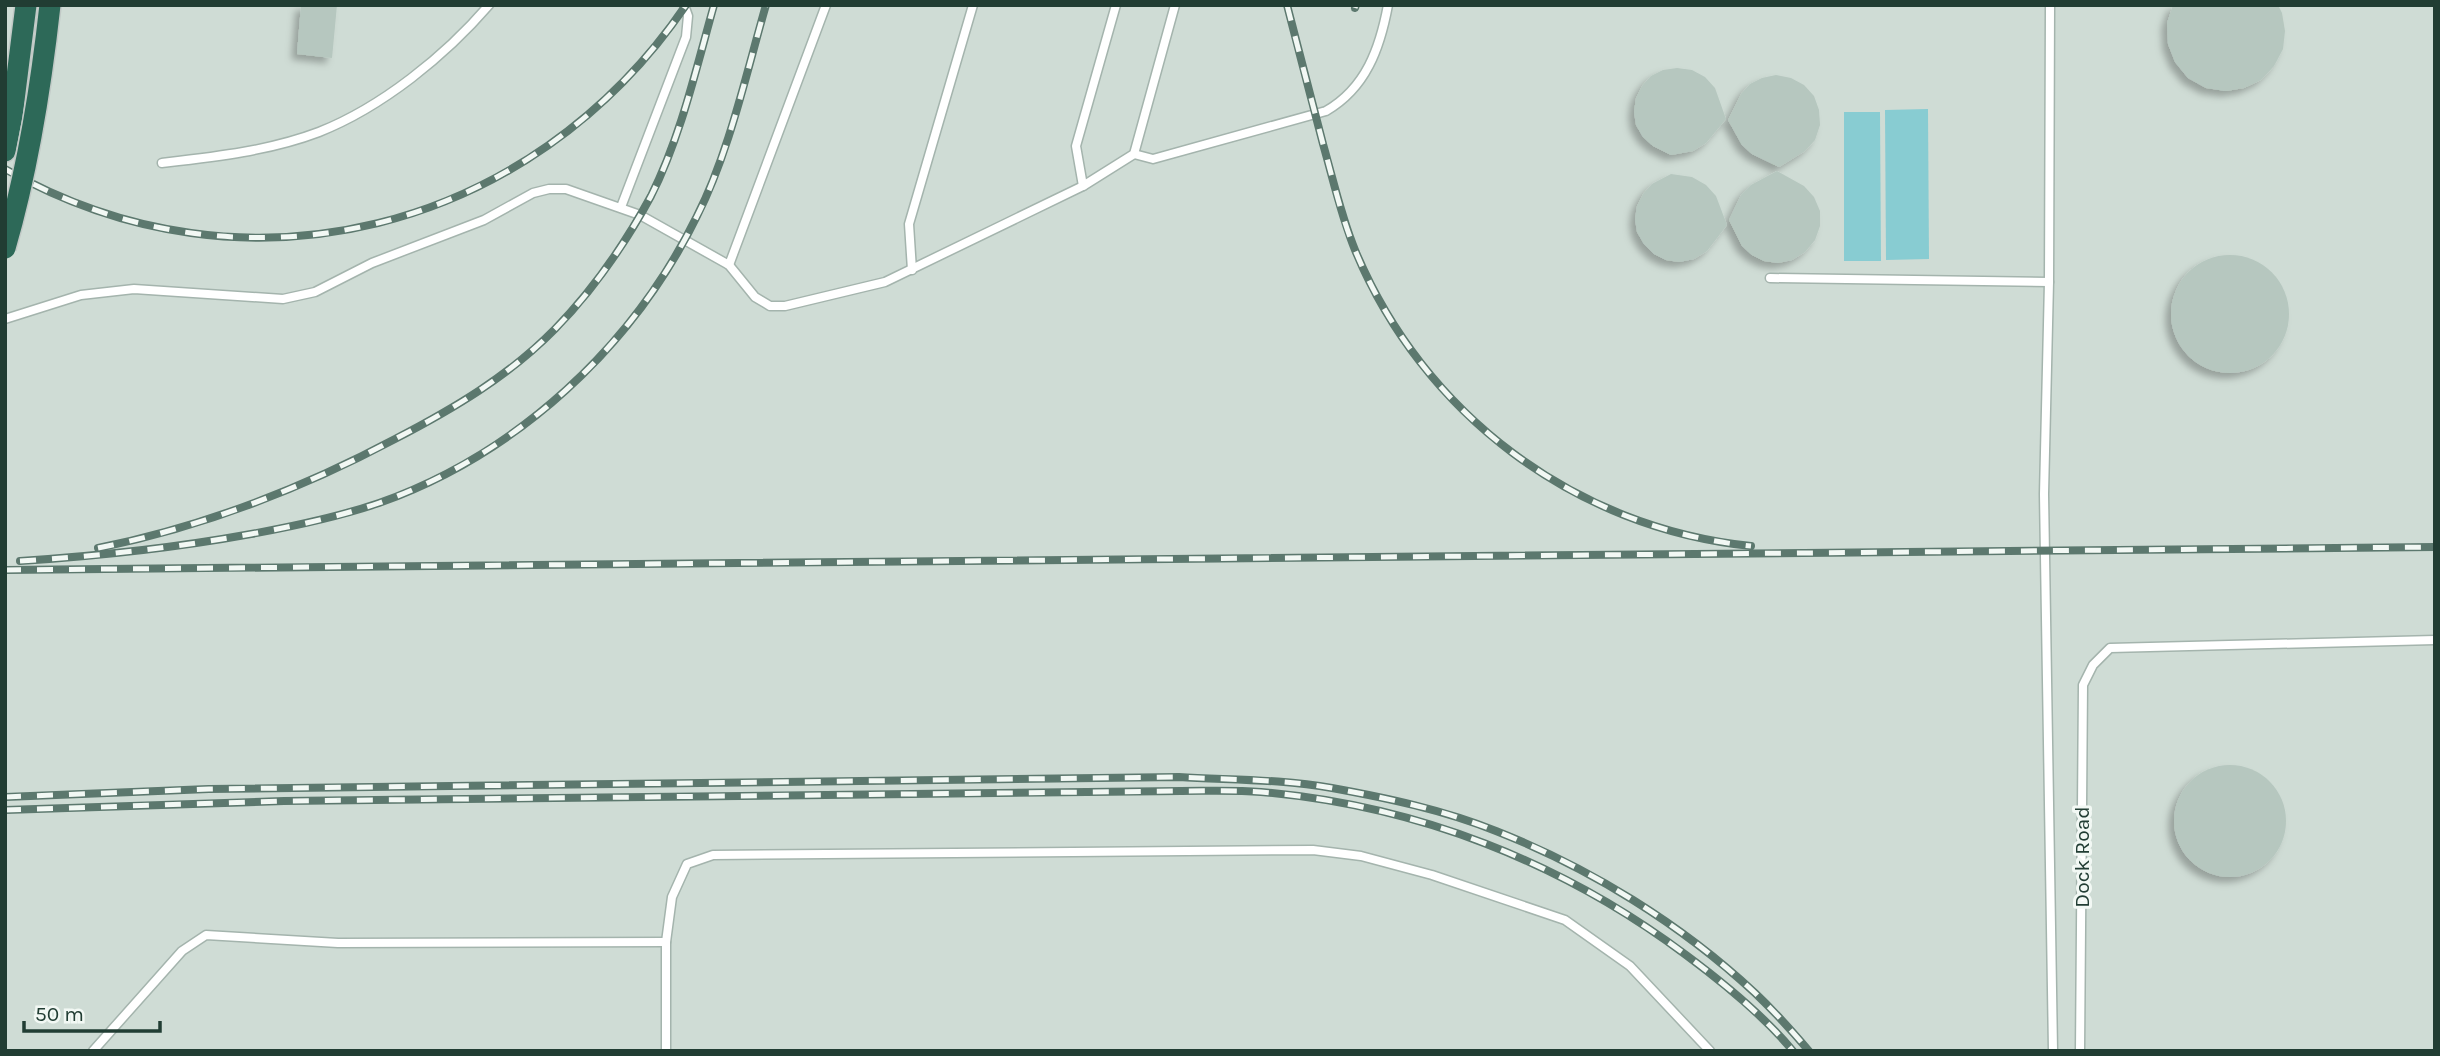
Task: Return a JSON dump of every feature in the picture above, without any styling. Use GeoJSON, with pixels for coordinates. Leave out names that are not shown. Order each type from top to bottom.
{"type":"FeatureCollection","features":[{"type":"Feature","properties":{"kind":"highway"},"geometry":{"type":"LineString","coordinates":[[5,151],[26,5]]}},
{"type":"Feature","properties":{"kind":"highway"},"geometry":{"type":"LineString","coordinates":[[5,248],[34,123],[50,5]]}},
{"type":"Feature","properties":{"kind":"lane"},"geometry":{"type":"LineString","coordinates":[[162,163],[261,149],[319,132],[401,85],[443,53],[489,5]]}},
{"type":"Feature","properties":{"kind":"lane"},"geometry":{"type":"LineString","coordinates":[[621,207],[686,37],[688,16],[684,5]]}},
{"type":"Feature","properties":{"kind":"lane"},"geometry":{"type":"LineString","coordinates":[[729,265],[826,5]]}},
{"type":"Feature","properties":{"kind":"lane"},"geometry":{"type":"LineString","coordinates":[[912,270],[909,224],[972,5]]}},
{"type":"Feature","properties":{"kind":"lane"},"geometry":{"type":"LineString","coordinates":[[1083,186],[1076,146],[1116,5]]}},
{"type":"Feature","properties":{"kind":"lane"},"geometry":{"type":"LineString","coordinates":[[5,318],[81,295],[134,289],[283,299],[316,292],[372,263],[484,220],[533,193],[566,188],[640,215],[729,265],[755,296],[770,306],[785,306],[884,282],[1083,186],[1134,154],[1175,5]]}},
{"type":"Feature","properties":{"kind":"lane"},"geometry":{"type":"LineString","coordinates":[[1134,154],[1153,159],[1326,111],[1338,104],[1355,88],[1370,66],[1378,47],[1388,5]]}},
{"type":"Feature","properties":{"kind":"lane"},"geometry":{"type":"LineString","coordinates":[[2050,5],[2045,494],[2053,1051]]}},
{"type":"Feature","properties":{"kind":"lane"},"geometry":{"type":"LineString","coordinates":[[1770,278],[2049,282]]}},
{"type":"Feature","properties":{"kind":"lane","name":"Dock Road"},"geometry":{"type":"LineString","coordinates":[[2080,1051],[2083,685],[2093,666],[2110,648],[2435,640]]}},
{"type":"Feature","properties":{"kind":"lane"},"geometry":{"type":"LineString","coordinates":[[666,1051],[666,942],[672,897],[687,864],[713,855],[1313,850],[1361,856],[1432,874],[1565,920],[1630,966],[1710,1051]]}},
{"type":"Feature","properties":{"kind":"lane"},"geometry":{"type":"LineString","coordinates":[[93,1051],[182,951],[206,935],[338,943],[666,942]]}},
{"type":"Feature","properties":{"kind":"shaded area"},"geometry":{"type":"Polygon","coordinates":[[[5,5],[2435,5],[2435,1051],[5,1051],[5,5]]]}},
{"type":"Feature","properties":{"kind":"water"},"geometry":{"type":"Polygon","coordinates":[[[1928,109],[1929,259],[1886,260],[1885,110],[1928,109]]]}},
{"type":"Feature","properties":{"kind":"water"},"geometry":{"type":"Polygon","coordinates":[[[1844,112],[1880,112],[1881,261],[1844,261],[1844,112]]]}},
{"type":"Feature","properties":{"kind":"building"},"geometry":{"type":"Polygon","coordinates":[[[301,5],[337,5],[332,58],[297,54],[301,5]]]}},
{"type":"Feature","properties":{"kind":"building"},"geometry":{"type":"Polygon","coordinates":[[[2173,5],[2278,5],[2285,31],[2283,49],[2274,66],[2261,80],[2244,88],[2226,91],[2206,88],[2188,78],[2175,62],[2168,44],[2167,23],[2173,5]]]}},
{"type":"Feature","properties":{"kind":"building"},"geometry":{"type":"Polygon","coordinates":[[[1663,70],[1692,70],[1705,77],[1715,88],[1726,119],[1706,143],[1693,151],[1671,155],[1653,146],[1643,137],[1636,125],[1634,112],[1636,98],[1651,76],[1663,70]]]}},
{"type":"Feature","properties":{"kind":"building"},"geometry":{"type":"Polygon","coordinates":[[[1776,75],[1791,78],[1804,85],[1814,96],[1820,125],[1815,140],[1805,151],[1779,167],[1752,154],[1742,145],[1728,120],[1741,94],[1750,84],[1776,75]]]}},
{"type":"Feature","properties":{"kind":"building"},"geometry":{"type":"Polygon","coordinates":[[[1777,171],[1804,186],[1814,197],[1820,211],[1820,226],[1815,240],[1805,252],[1792,260],[1778,263],[1764,261],[1752,255],[1742,246],[1729,220],[1741,195],[1751,185],[1777,171]]]}},
{"type":"Feature","properties":{"kind":"building"},"geometry":{"type":"Polygon","coordinates":[[[1671,174],[1692,177],[1706,185],[1716,196],[1727,225],[1707,251],[1694,259],[1679,262],[1654,254],[1637,232],[1635,219],[1643,194],[1652,184],[1671,174]]]}},
{"type":"Feature","properties":{"kind":"building"},"geometry":{"type":"Polygon","coordinates":[[[2230,255],[2263,265],[2279,281],[2289,314],[2279,347],[2263,363],[2230,373],[2197,363],[2181,347],[2171,314],[2181,281],[2197,265],[2230,255]]]}},
{"type":"Feature","properties":{"kind":"building"},"geometry":{"type":"Polygon","coordinates":[[[2230,765],[2251,770],[2269,782],[2281,800],[2286,821],[2281,842],[2269,860],[2251,872],[2230,877],[2209,872],[2191,860],[2179,842],[2174,821],[2179,800],[2191,782],[2209,770],[2230,765]]]}},
{"type":"Feature","properties":{"kind":"railway"},"geometry":{"type":"LineString","coordinates":[[5,169],[97,211],[191,233],[285,237],[378,223],[466,192],[548,145],[622,83],[686,5]]}},
{"type":"Feature","properties":{"kind":"railway"},"geometry":{"type":"LineString","coordinates":[[98,548],[213,517],[324,474],[438,416],[519,362],[555,329],[596,282],[651,196],[679,126],[714,5]]}},
{"type":"Feature","properties":{"kind":"railway"},"geometry":{"type":"LineString","coordinates":[[20,561],[193,543],[284,528],[348,513],[430,482],[478,456],[523,425],[566,390],[605,351],[640,309],[671,264],[697,216],[718,166],[736,113],[766,5]]}},
{"type":"Feature","properties":{"kind":"railway"},"geometry":{"type":"LineString","coordinates":[[1287,5],[1350,237],[1384,309],[1421,363],[1464,411],[1512,453],[1566,488],[1624,515],[1686,535],[1751,546]]}},
{"type":"Feature","properties":{"kind":"railway"},"geometry":{"type":"LineString","coordinates":[[5,570],[2435,547]]}},
{"type":"Feature","properties":{"kind":"railway"},"geometry":{"type":"LineString","coordinates":[[5,797],[209,789],[1179,777],[1313,785],[1394,800],[1456,817],[1531,846],[1600,880],[1697,944],[1755,993],[1809,1051]]}},
{"type":"Feature","properties":{"kind":"railway"},"geometry":{"type":"LineString","coordinates":[[5,810],[284,801],[1181,791],[1251,791],[1319,799],[1431,825],[1538,866],[1589,892],[1699,965],[1756,1013],[1793,1051]]}}]}
